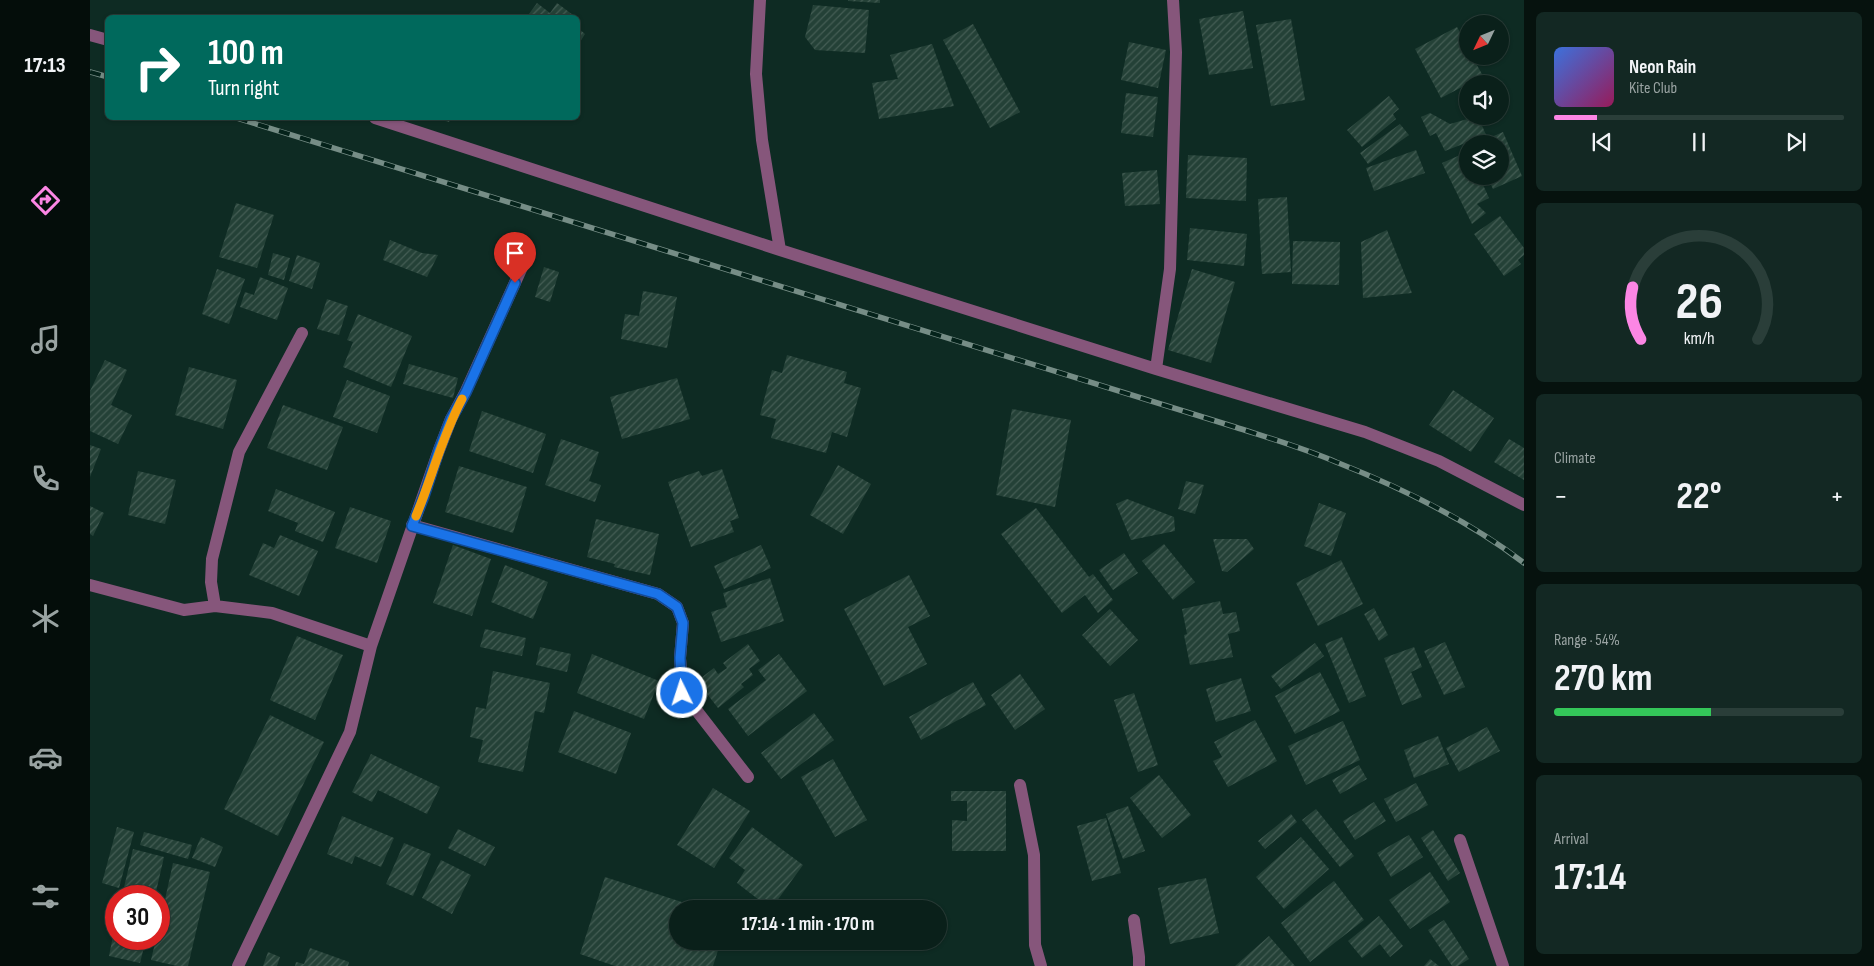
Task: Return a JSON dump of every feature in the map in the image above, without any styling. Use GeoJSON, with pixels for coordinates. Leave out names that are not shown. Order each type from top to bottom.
{"type":"FeatureCollection","features":[{"type":"Feature","properties":{"kind":"street"},"geometry":{"type":"LineString","coordinates":[[760,0],[757,83],[762,140],[780,250]]}},
{"type":"Feature","properties":{"kind":"street"},"geometry":{"type":"LineString","coordinates":[[1156,369],[1170,269],[1176,52],[1173,0]]}},
{"type":"Feature","properties":{"kind":"street"},"geometry":{"type":"LineString","coordinates":[[90,35],[105,39]]}},
{"type":"Feature","properties":{"kind":"street"},"geometry":{"type":"LineString","coordinates":[[381,120],[780,250],[1156,369],[1365,432],[1439,461],[1524,505]]}},
{"type":"Feature","properties":{"kind":"street"},"geometry":{"type":"LineString","coordinates":[[238,966],[350,732],[371,646],[439,450],[451,419],[466,392],[523,265]]}},
{"type":"Feature","properties":{"kind":"street"},"geometry":{"type":"LineString","coordinates":[[215,606],[211,582],[212,560],[239,452],[302,333]]}},
{"type":"Feature","properties":{"kind":"street"},"geometry":{"type":"LineString","coordinates":[[412,526],[658,594],[677,607],[683,623],[680,658],[682,693],[748,777]]}},
{"type":"Feature","properties":{"kind":"street"},"geometry":{"type":"LineString","coordinates":[[90,585],[184,610],[215,606],[272,613],[371,646]]}},
{"type":"Feature","properties":{"kind":"street"},"geometry":{"type":"LineString","coordinates":[[1020,785],[1034,855],[1036,945],[1041,966]]}},
{"type":"Feature","properties":{"kind":"street"},"geometry":{"type":"LineString","coordinates":[[1460,840],[1503,966]]}},
{"type":"Feature","properties":{"kind":"street"},"geometry":{"type":"LineString","coordinates":[[1134,920],[1139,957],[1138,966]]}},
{"type":"Feature","properties":{"kind":"building"},"geometry":{"type":"Polygon","coordinates":[[[880,0],[880,3],[848,1],[880,0]]]}},
{"type":"Feature","properties":{"kind":"building"},"geometry":{"type":"Polygon","coordinates":[[[537,3],[550,13],[557,3],[573,15],[528,15],[537,3]]]}},
{"type":"Feature","properties":{"kind":"building"},"geometry":{"type":"Polygon","coordinates":[[[813,5],[869,10],[865,53],[815,50],[805,37],[813,5]]]}},
{"type":"Feature","properties":{"kind":"building"},"geometry":{"type":"Polygon","coordinates":[[[1243,11],[1253,68],[1209,75],[1199,19],[1243,11]]]}},
{"type":"Feature","properties":{"kind":"building"},"geometry":{"type":"Polygon","coordinates":[[[1291,19],[1305,100],[1271,106],[1256,25],[1291,19]]]}},
{"type":"Feature","properties":{"kind":"building"},"geometry":{"type":"Polygon","coordinates":[[[973,24],[1020,112],[990,128],[943,40],[973,24]]]}},
{"type":"Feature","properties":{"kind":"building"},"geometry":{"type":"Polygon","coordinates":[[[1457,27],[1459,31],[1459,65],[1477,65],[1482,75],[1459,75],[1459,89],[1441,98],[1415,49],[1457,27]]]}},
{"type":"Feature","properties":{"kind":"building"},"geometry":{"type":"Polygon","coordinates":[[[580,30],[585,34],[580,42],[580,30]]]}},
{"type":"Feature","properties":{"kind":"building"},"geometry":{"type":"Polygon","coordinates":[[[1129,42],[1166,50],[1158,88],[1121,80],[1129,42]]]}},
{"type":"Feature","properties":{"kind":"building"},"geometry":{"type":"Polygon","coordinates":[[[932,44],[954,106],[879,119],[872,83],[898,79],[890,55],[932,44]]]}},
{"type":"Feature","properties":{"kind":"building"},"geometry":{"type":"Polygon","coordinates":[[[1126,93],[1158,97],[1153,137],[1121,133],[1126,93]]]}},
{"type":"Feature","properties":{"kind":"building"},"geometry":{"type":"Polygon","coordinates":[[[1389,96],[1399,109],[1393,114],[1396,119],[1362,147],[1347,130],[1389,96]]]}},
{"type":"Feature","properties":{"kind":"building"},"geometry":{"type":"Polygon","coordinates":[[[1430,113],[1450,124],[1459,121],[1459,125],[1482,125],[1486,135],[1459,135],[1459,146],[1445,151],[1436,133],[1430,136],[1421,117],[1430,113]]]}},
{"type":"Feature","properties":{"kind":"building"},"geometry":{"type":"Polygon","coordinates":[[[1400,124],[1409,135],[1368,164],[1360,153],[1400,124]]]}},
{"type":"Feature","properties":{"kind":"building"},"geometry":{"type":"Polygon","coordinates":[[[1509,146],[1522,176],[1509,182],[1509,146]]]}},
{"type":"Feature","properties":{"kind":"building"},"geometry":{"type":"Polygon","coordinates":[[[1416,150],[1425,173],[1374,191],[1366,168],[1416,150]]]}},
{"type":"Feature","properties":{"kind":"building"},"geometry":{"type":"Polygon","coordinates":[[[1188,155],[1247,158],[1246,201],[1186,198],[1188,155]]]}},
{"type":"Feature","properties":{"kind":"building"},"geometry":{"type":"Polygon","coordinates":[[[1459,156],[1459,185],[1483,185],[1489,198],[1477,204],[1486,213],[1472,224],[1442,163],[1459,156]]]}},
{"type":"Feature","properties":{"kind":"building"},"geometry":{"type":"Polygon","coordinates":[[[1157,170],[1160,204],[1125,206],[1122,173],[1157,170]]]}},
{"type":"Feature","properties":{"kind":"building"},"geometry":{"type":"Polygon","coordinates":[[[1491,185],[1502,185],[1493,189],[1491,185]]]}},
{"type":"Feature","properties":{"kind":"building"},"geometry":{"type":"Polygon","coordinates":[[[1287,197],[1291,272],[1262,274],[1258,199],[1287,197]]]}},
{"type":"Feature","properties":{"kind":"building"},"geometry":{"type":"Polygon","coordinates":[[[236,203],[274,215],[257,268],[219,257],[236,203]]]}},
{"type":"Feature","properties":{"kind":"building"},"geometry":{"type":"Polygon","coordinates":[[[1500,216],[1524,248],[1524,255],[1518,260],[1521,264],[1504,276],[1474,234],[1500,216]]]}},
{"type":"Feature","properties":{"kind":"building"},"geometry":{"type":"Polygon","coordinates":[[[1190,228],[1247,234],[1244,266],[1187,260],[1190,228]]]}},
{"type":"Feature","properties":{"kind":"building"},"geometry":{"type":"Polygon","coordinates":[[[1387,230],[1412,293],[1363,298],[1361,242],[1387,230]]]}},
{"type":"Feature","properties":{"kind":"building"},"geometry":{"type":"Polygon","coordinates":[[[390,240],[422,253],[438,255],[427,277],[383,260],[390,240]]]}},
{"type":"Feature","properties":{"kind":"building"},"geometry":{"type":"Polygon","coordinates":[[[1293,241],[1340,242],[1339,285],[1292,284],[1293,241]]]}},
{"type":"Feature","properties":{"kind":"building"},"geometry":{"type":"Polygon","coordinates":[[[273,253],[290,258],[284,280],[268,275],[273,253]]]}},
{"type":"Feature","properties":{"kind":"building"},"geometry":{"type":"Polygon","coordinates":[[[297,255],[320,263],[312,289],[289,281],[297,255]]]}},
{"type":"Feature","properties":{"kind":"building"},"geometry":{"type":"Polygon","coordinates":[[[544,267],[559,272],[550,302],[535,297],[544,267]]]}},
{"type":"Feature","properties":{"kind":"building"},"geometry":{"type":"Polygon","coordinates":[[[217,269],[245,279],[229,324],[202,314],[217,269]]]}},
{"type":"Feature","properties":{"kind":"building"},"geometry":{"type":"Polygon","coordinates":[[[1192,269],[1235,282],[1211,363],[1168,350],[1192,269]]]}},
{"type":"Feature","properties":{"kind":"building"},"geometry":{"type":"Polygon","coordinates":[[[260,277],[288,288],[277,320],[240,307],[245,292],[254,295],[260,277]]]}},
{"type":"Feature","properties":{"kind":"building"},"geometry":{"type":"Polygon","coordinates":[[[643,291],[677,297],[667,348],[621,339],[625,314],[639,316],[643,291]]]}},
{"type":"Feature","properties":{"kind":"building"},"geometry":{"type":"Polygon","coordinates":[[[327,299],[348,306],[339,335],[317,329],[327,299]]]}},
{"type":"Feature","properties":{"kind":"building"},"geometry":{"type":"Polygon","coordinates":[[[358,314],[412,336],[391,387],[343,367],[353,342],[347,340],[358,314]]]}},
{"type":"Feature","properties":{"kind":"building"},"geometry":{"type":"Polygon","coordinates":[[[787,355],[847,372],[844,383],[861,388],[847,437],[832,432],[826,453],[771,438],[776,419],[760,415],[772,370],[782,373],[787,355]]]}},
{"type":"Feature","properties":{"kind":"building"},"geometry":{"type":"Polygon","coordinates":[[[105,360],[127,370],[111,405],[132,415],[118,444],[90,431],[90,391],[105,360]]]}},
{"type":"Feature","properties":{"kind":"building"},"geometry":{"type":"Polygon","coordinates":[[[409,364],[458,378],[453,398],[403,384],[409,364]]]}},
{"type":"Feature","properties":{"kind":"building"},"geometry":{"type":"Polygon","coordinates":[[[189,367],[237,380],[223,429],[175,415],[189,367]]]}},
{"type":"Feature","properties":{"kind":"building"},"geometry":{"type":"Polygon","coordinates":[[[677,378],[690,419],[622,439],[610,397],[677,378]]]}},
{"type":"Feature","properties":{"kind":"building"},"geometry":{"type":"Polygon","coordinates":[[[347,380],[390,396],[377,433],[333,417],[347,380]]]}},
{"type":"Feature","properties":{"kind":"building"},"geometry":{"type":"Polygon","coordinates":[[[1453,390],[1494,418],[1471,452],[1429,425],[1453,390]]]}},
{"type":"Feature","properties":{"kind":"building"},"geometry":{"type":"Polygon","coordinates":[[[283,405],[343,427],[327,470],[267,448],[283,405]]]}},
{"type":"Feature","properties":{"kind":"building"},"geometry":{"type":"Polygon","coordinates":[[[1012,409],[1071,420],[1055,507],[996,495],[1012,409]]]}},
{"type":"Feature","properties":{"kind":"building"},"geometry":{"type":"Polygon","coordinates":[[[482,411],[546,434],[533,473],[469,451],[482,411]]]}},
{"type":"Feature","properties":{"kind":"building"},"geometry":{"type":"Polygon","coordinates":[[[561,439],[599,452],[589,481],[601,485],[595,502],[545,485],[561,439]]]}},
{"type":"Feature","properties":{"kind":"building"},"geometry":{"type":"Polygon","coordinates":[[[1509,439],[1524,448],[1524,480],[1494,462],[1509,439]]]}},
{"type":"Feature","properties":{"kind":"building"},"geometry":{"type":"Polygon","coordinates":[[[90,445],[101,449],[90,477],[90,445]]]}},
{"type":"Feature","properties":{"kind":"building"},"geometry":{"type":"Polygon","coordinates":[[[838,465],[871,484],[843,534],[810,515],[838,465]]]}},
{"type":"Feature","properties":{"kind":"building"},"geometry":{"type":"Polygon","coordinates":[[[459,466],[527,487],[513,533],[445,512],[459,466]]]}},
{"type":"Feature","properties":{"kind":"building"},"geometry":{"type":"Polygon","coordinates":[[[722,469],[739,518],[730,521],[734,532],[691,547],[668,482],[699,471],[702,476],[722,469]]]}},
{"type":"Feature","properties":{"kind":"building"},"geometry":{"type":"Polygon","coordinates":[[[138,471],[176,480],[165,524],[128,515],[138,471]]]}},
{"type":"Feature","properties":{"kind":"building"},"geometry":{"type":"Polygon","coordinates":[[[1186,481],[1204,485],[1195,514],[1178,509],[1186,481]]]}},
{"type":"Feature","properties":{"kind":"building"},"geometry":{"type":"Polygon","coordinates":[[[276,489],[335,512],[323,542],[295,531],[298,523],[268,511],[276,489]]]}},
{"type":"Feature","properties":{"kind":"building"},"geometry":{"type":"Polygon","coordinates":[[[1127,499],[1174,517],[1175,531],[1131,540],[1116,504],[1127,499]]]}},
{"type":"Feature","properties":{"kind":"building"},"geometry":{"type":"Polygon","coordinates":[[[1319,503],[1346,513],[1331,556],[1304,546],[1319,503]]]}},
{"type":"Feature","properties":{"kind":"building"},"geometry":{"type":"Polygon","coordinates":[[[90,506],[104,513],[93,536],[90,534],[90,506]]]}},
{"type":"Feature","properties":{"kind":"building"},"geometry":{"type":"Polygon","coordinates":[[[350,507],[391,521],[377,563],[335,548],[350,507]]]}},
{"type":"Feature","properties":{"kind":"building"},"geometry":{"type":"Polygon","coordinates":[[[1036,508],[1089,577],[1093,574],[1113,600],[1098,613],[1085,595],[1062,613],[1001,534],[1036,508]]]}},
{"type":"Feature","properties":{"kind":"building"},"geometry":{"type":"Polygon","coordinates":[[[596,519],[659,534],[650,575],[614,567],[615,564],[587,557],[596,519]]]}},
{"type":"Feature","properties":{"kind":"building"},"geometry":{"type":"Polygon","coordinates":[[[280,535],[318,551],[299,596],[249,575],[263,543],[274,548],[280,535]]]}},
{"type":"Feature","properties":{"kind":"building"},"geometry":{"type":"Polygon","coordinates":[[[1213,539],[1247,539],[1254,549],[1227,572],[1222,571],[1213,539]]]}},
{"type":"Feature","properties":{"kind":"building"},"geometry":{"type":"Polygon","coordinates":[[[1164,544],[1195,582],[1173,600],[1142,561],[1164,544]]]}},
{"type":"Feature","properties":{"kind":"building"},"geometry":{"type":"Polygon","coordinates":[[[453,545],[491,559],[472,616],[433,603],[453,545]]]}},
{"type":"Feature","properties":{"kind":"building"},"geometry":{"type":"Polygon","coordinates":[[[761,545],[771,568],[724,589],[714,566],[761,545]]]}},
{"type":"Feature","properties":{"kind":"building"},"geometry":{"type":"Polygon","coordinates":[[[1124,553],[1138,573],[1113,590],[1099,570],[1124,553]]]}},
{"type":"Feature","properties":{"kind":"building"},"geometry":{"type":"Polygon","coordinates":[[[1341,560],[1363,604],[1318,626],[1296,583],[1341,560]]]}},
{"type":"Feature","properties":{"kind":"building"},"geometry":{"type":"Polygon","coordinates":[[[505,565],[548,582],[533,619],[491,602],[505,565]]]}},
{"type":"Feature","properties":{"kind":"building"},"geometry":{"type":"Polygon","coordinates":[[[909,575],[930,616],[908,627],[927,664],[884,686],[844,609],[909,575]]]}},
{"type":"Feature","properties":{"kind":"building"},"geometry":{"type":"Polygon","coordinates":[[[770,578],[784,621],[721,642],[711,612],[727,607],[723,593],[770,578]]]}},
{"type":"Feature","properties":{"kind":"building"},"geometry":{"type":"Polygon","coordinates":[[[1220,601],[1223,614],[1236,612],[1240,631],[1228,634],[1233,657],[1190,665],[1184,635],[1187,634],[1182,609],[1220,601]]]}},
{"type":"Feature","properties":{"kind":"building"},"geometry":{"type":"Polygon","coordinates":[[[1374,608],[1388,635],[1379,641],[1364,614],[1374,608]]]}},
{"type":"Feature","properties":{"kind":"building"},"geometry":{"type":"Polygon","coordinates":[[[1110,609],[1138,640],[1110,666],[1082,635],[1110,609]]]}},
{"type":"Feature","properties":{"kind":"building"},"geometry":{"type":"Polygon","coordinates":[[[485,629],[526,638],[522,656],[480,647],[485,629]]]}},
{"type":"Feature","properties":{"kind":"building"},"geometry":{"type":"Polygon","coordinates":[[[297,636],[343,655],[315,720],[270,700],[297,636]]]}},
{"type":"Feature","properties":{"kind":"building"},"geometry":{"type":"Polygon","coordinates":[[[1342,637],[1366,696],[1349,703],[1325,644],[1342,637]]]}},
{"type":"Feature","properties":{"kind":"building"},"geometry":{"type":"Polygon","coordinates":[[[1445,642],[1465,687],[1444,695],[1424,651],[1445,642]]]}},
{"type":"Feature","properties":{"kind":"building"},"geometry":{"type":"Polygon","coordinates":[[[1315,643],[1324,656],[1281,689],[1271,676],[1315,643]]]}},
{"type":"Feature","properties":{"kind":"building"},"geometry":{"type":"Polygon","coordinates":[[[748,644],[760,661],[749,669],[753,675],[741,684],[744,687],[718,708],[697,681],[714,668],[718,674],[727,668],[723,663],[748,644]]]}},
{"type":"Feature","properties":{"kind":"building"},"geometry":{"type":"Polygon","coordinates":[[[540,647],[571,654],[567,672],[536,665],[540,647]]]}},
{"type":"Feature","properties":{"kind":"building"},"geometry":{"type":"Polygon","coordinates":[[[1414,647],[1422,667],[1411,672],[1422,697],[1402,705],[1384,658],[1414,647]]]}},
{"type":"Feature","properties":{"kind":"building"},"geometry":{"type":"Polygon","coordinates":[[[592,654],[659,681],[644,719],[577,693],[592,654]]]}},
{"type":"Feature","properties":{"kind":"building"},"geometry":{"type":"Polygon","coordinates":[[[779,654],[807,691],[748,736],[728,709],[766,680],[758,670],[779,654]]]}},
{"type":"Feature","properties":{"kind":"building"},"geometry":{"type":"Polygon","coordinates":[[[493,671],[550,683],[544,713],[535,711],[523,772],[478,762],[483,740],[470,737],[476,707],[486,709],[493,671]]]}},
{"type":"Feature","properties":{"kind":"building"},"geometry":{"type":"Polygon","coordinates":[[[1320,672],[1340,711],[1295,734],[1275,696],[1320,672]]]}},
{"type":"Feature","properties":{"kind":"building"},"geometry":{"type":"Polygon","coordinates":[[[1020,674],[1045,709],[1015,730],[991,695],[1020,674]]]}},
{"type":"Feature","properties":{"kind":"building"},"geometry":{"type":"Polygon","coordinates":[[[1241,678],[1251,711],[1216,722],[1206,689],[1241,678]]]}},
{"type":"Feature","properties":{"kind":"building"},"geometry":{"type":"Polygon","coordinates":[[[973,682],[986,705],[921,740],[909,717],[973,682]]]}},
{"type":"Feature","properties":{"kind":"building"},"geometry":{"type":"Polygon","coordinates":[[[1134,693],[1158,765],[1138,772],[1114,700],[1134,693]]]}},
{"type":"Feature","properties":{"kind":"building"},"geometry":{"type":"Polygon","coordinates":[[[574,711],[631,733],[616,774],[558,752],[574,711]]]}},
{"type":"Feature","properties":{"kind":"building"},"geometry":{"type":"Polygon","coordinates":[[[814,713],[834,740],[781,779],[761,753],[814,713]]]}},
{"type":"Feature","properties":{"kind":"building"},"geometry":{"type":"Polygon","coordinates":[[[270,715],[324,742],[278,836],[224,809],[270,715]]]}},
{"type":"Feature","properties":{"kind":"building"},"geometry":{"type":"Polygon","coordinates":[[[1255,720],[1277,761],[1228,787],[1213,761],[1222,757],[1214,742],[1255,720]]]}},
{"type":"Feature","properties":{"kind":"building"},"geometry":{"type":"Polygon","coordinates":[[[1343,721],[1360,760],[1306,785],[1288,746],[1343,721]]]}},
{"type":"Feature","properties":{"kind":"building"},"geometry":{"type":"Polygon","coordinates":[[[1487,727],[1500,751],[1459,772],[1446,748],[1487,727]]]}},
{"type":"Feature","properties":{"kind":"building"},"geometry":{"type":"Polygon","coordinates":[[[1438,736],[1449,764],[1414,778],[1404,750],[1438,736]]]}},
{"type":"Feature","properties":{"kind":"building"},"geometry":{"type":"Polygon","coordinates":[[[371,754],[440,787],[427,814],[378,790],[372,802],[352,792],[371,754]]]}},
{"type":"Feature","properties":{"kind":"building"},"geometry":{"type":"Polygon","coordinates":[[[833,759],[867,820],[835,837],[801,777],[833,759]]]}},
{"type":"Feature","properties":{"kind":"building"},"geometry":{"type":"Polygon","coordinates":[[[1359,765],[1367,779],[1340,794],[1332,780],[1359,765]]]}},
{"type":"Feature","properties":{"kind":"building"},"geometry":{"type":"Polygon","coordinates":[[[1159,775],[1191,815],[1162,838],[1130,798],[1159,775]]]}},
{"type":"Feature","properties":{"kind":"building"},"geometry":{"type":"Polygon","coordinates":[[[1416,783],[1428,805],[1396,822],[1384,799],[1416,783]]]}},
{"type":"Feature","properties":{"kind":"building"},"geometry":{"type":"Polygon","coordinates":[[[713,788],[750,811],[714,868],[677,845],[713,788]]]}},
{"type":"Feature","properties":{"kind":"building"},"geometry":{"type":"Polygon","coordinates":[[[951,791],[1006,791],[1006,851],[952,851],[952,820],[967,821],[967,801],[951,801],[951,791]]]}},
{"type":"Feature","properties":{"kind":"building"},"geometry":{"type":"Polygon","coordinates":[[[1374,802],[1386,821],[1355,840],[1343,821],[1374,802]]]}},
{"type":"Feature","properties":{"kind":"building"},"geometry":{"type":"Polygon","coordinates":[[[1128,806],[1145,851],[1123,859],[1106,814],[1128,806]]]}},
{"type":"Feature","properties":{"kind":"building"},"geometry":{"type":"Polygon","coordinates":[[[1316,809],[1354,856],[1340,867],[1302,820],[1316,809]]]}},
{"type":"Feature","properties":{"kind":"building"},"geometry":{"type":"Polygon","coordinates":[[[1291,814],[1297,822],[1265,849],[1258,841],[1291,814]]]}},
{"type":"Feature","properties":{"kind":"building"},"geometry":{"type":"Polygon","coordinates":[[[342,816],[394,838],[381,867],[355,856],[352,864],[327,854],[342,816]]]}},
{"type":"Feature","properties":{"kind":"building"},"geometry":{"type":"Polygon","coordinates":[[[1106,818],[1121,873],[1092,881],[1077,826],[1106,818]]]}},
{"type":"Feature","properties":{"kind":"building"},"geometry":{"type":"Polygon","coordinates":[[[117,827],[134,832],[120,885],[102,883],[117,827]]]}},
{"type":"Feature","properties":{"kind":"building"},"geometry":{"type":"Polygon","coordinates":[[[752,827],[803,865],[778,900],[759,900],[737,883],[745,870],[729,858],[752,827]]]}},
{"type":"Feature","properties":{"kind":"building"},"geometry":{"type":"Polygon","coordinates":[[[458,829],[495,847],[485,866],[448,848],[458,829]]]}},
{"type":"Feature","properties":{"kind":"building"},"geometry":{"type":"Polygon","coordinates":[[[1433,830],[1460,873],[1448,881],[1421,838],[1433,830]]]}},
{"type":"Feature","properties":{"kind":"building"},"geometry":{"type":"Polygon","coordinates":[[[144,832],[192,845],[188,859],[140,845],[144,832]]]}},
{"type":"Feature","properties":{"kind":"building"},"geometry":{"type":"Polygon","coordinates":[[[1409,835],[1423,857],[1391,877],[1377,853],[1409,835]]]}},
{"type":"Feature","properties":{"kind":"building"},"geometry":{"type":"Polygon","coordinates":[[[201,837],[223,847],[215,867],[192,858],[201,837]]]}},
{"type":"Feature","properties":{"kind":"building"},"geometry":{"type":"Polygon","coordinates":[[[1301,837],[1329,869],[1284,909],[1256,877],[1301,837]]]}},
{"type":"Feature","properties":{"kind":"building"},"geometry":{"type":"Polygon","coordinates":[[[404,843],[431,854],[413,896],[386,884],[404,843]]]}},
{"type":"Feature","properties":{"kind":"building"},"geometry":{"type":"Polygon","coordinates":[[[133,849],[164,857],[158,885],[125,885],[133,849]]]}},
{"type":"Feature","properties":{"kind":"building"},"geometry":{"type":"Polygon","coordinates":[[[441,860],[471,875],[452,914],[422,898],[441,860]]]}},
{"type":"Feature","properties":{"kind":"building"},"geometry":{"type":"Polygon","coordinates":[[[173,863],[210,872],[188,966],[177,966],[151,960],[153,950],[170,950],[170,885],[168,885],[173,863]]]}},
{"type":"Feature","properties":{"kind":"building"},"geometry":{"type":"Polygon","coordinates":[[[1430,872],[1450,902],[1410,929],[1389,900],[1430,872]]]}},
{"type":"Feature","properties":{"kind":"building"},"geometry":{"type":"Polygon","coordinates":[[[605,877],[675,900],[669,900],[669,950],[718,950],[713,966],[615,966],[580,954],[605,877]]]}},
{"type":"Feature","properties":{"kind":"building"},"geometry":{"type":"Polygon","coordinates":[[[1206,878],[1219,933],[1170,944],[1158,888],[1206,878]]]}},
{"type":"Feature","properties":{"kind":"building"},"geometry":{"type":"Polygon","coordinates":[[[1334,881],[1364,920],[1310,962],[1281,923],[1334,881]]]}},
{"type":"Feature","properties":{"kind":"building"},"geometry":{"type":"Polygon","coordinates":[[[1379,916],[1403,946],[1390,957],[1380,944],[1362,958],[1348,941],[1379,916]]]}},
{"type":"Feature","properties":{"kind":"building"},"geometry":{"type":"Polygon","coordinates":[[[1444,920],[1469,959],[1458,966],[1452,966],[1428,930],[1444,920]]]}},
{"type":"Feature","properties":{"kind":"building"},"geometry":{"type":"Polygon","coordinates":[[[1269,936],[1295,966],[1235,966],[1269,936]]]}},
{"type":"Feature","properties":{"kind":"building"},"geometry":{"type":"Polygon","coordinates":[[[310,948],[349,962],[348,966],[295,966],[296,962],[304,964],[310,948]]]}},
{"type":"Feature","properties":{"kind":"building"},"geometry":{"type":"Polygon","coordinates":[[[110,950],[143,950],[140,963],[109,956],[110,950]]]}},
{"type":"Feature","properties":{"kind":"building"},"geometry":{"type":"Polygon","coordinates":[[[268,952],[280,957],[277,966],[263,966],[268,952]]]}},
{"type":"Feature","properties":{"kind":"building"},"geometry":{"type":"Polygon","coordinates":[[[1430,959],[1439,966],[1424,966],[1430,959]]]}},
{"type":"Feature","properties":{"kind":"railway"},"geometry":{"type":"LineString","coordinates":[[90,72],[105,76]]}},
{"type":"Feature","properties":{"kind":"railway"},"geometry":{"type":"LineString","coordinates":[[243,120],[1299,448],[1361,472],[1434,506],[1503,547],[1524,563]]}},
{"type":"Feature","properties":{"kind":"slow traffic"},"geometry":{"type":"LineString","coordinates":[[416,516],[451,419],[462,399]]}},
{"type":"Feature","properties":{"kind":"route"},"geometry":{"type":"LineString","coordinates":[[515,283],[466,392],[451,419],[412,526],[658,594],[677,607],[683,623],[680,658],[682,693]]}}]}
